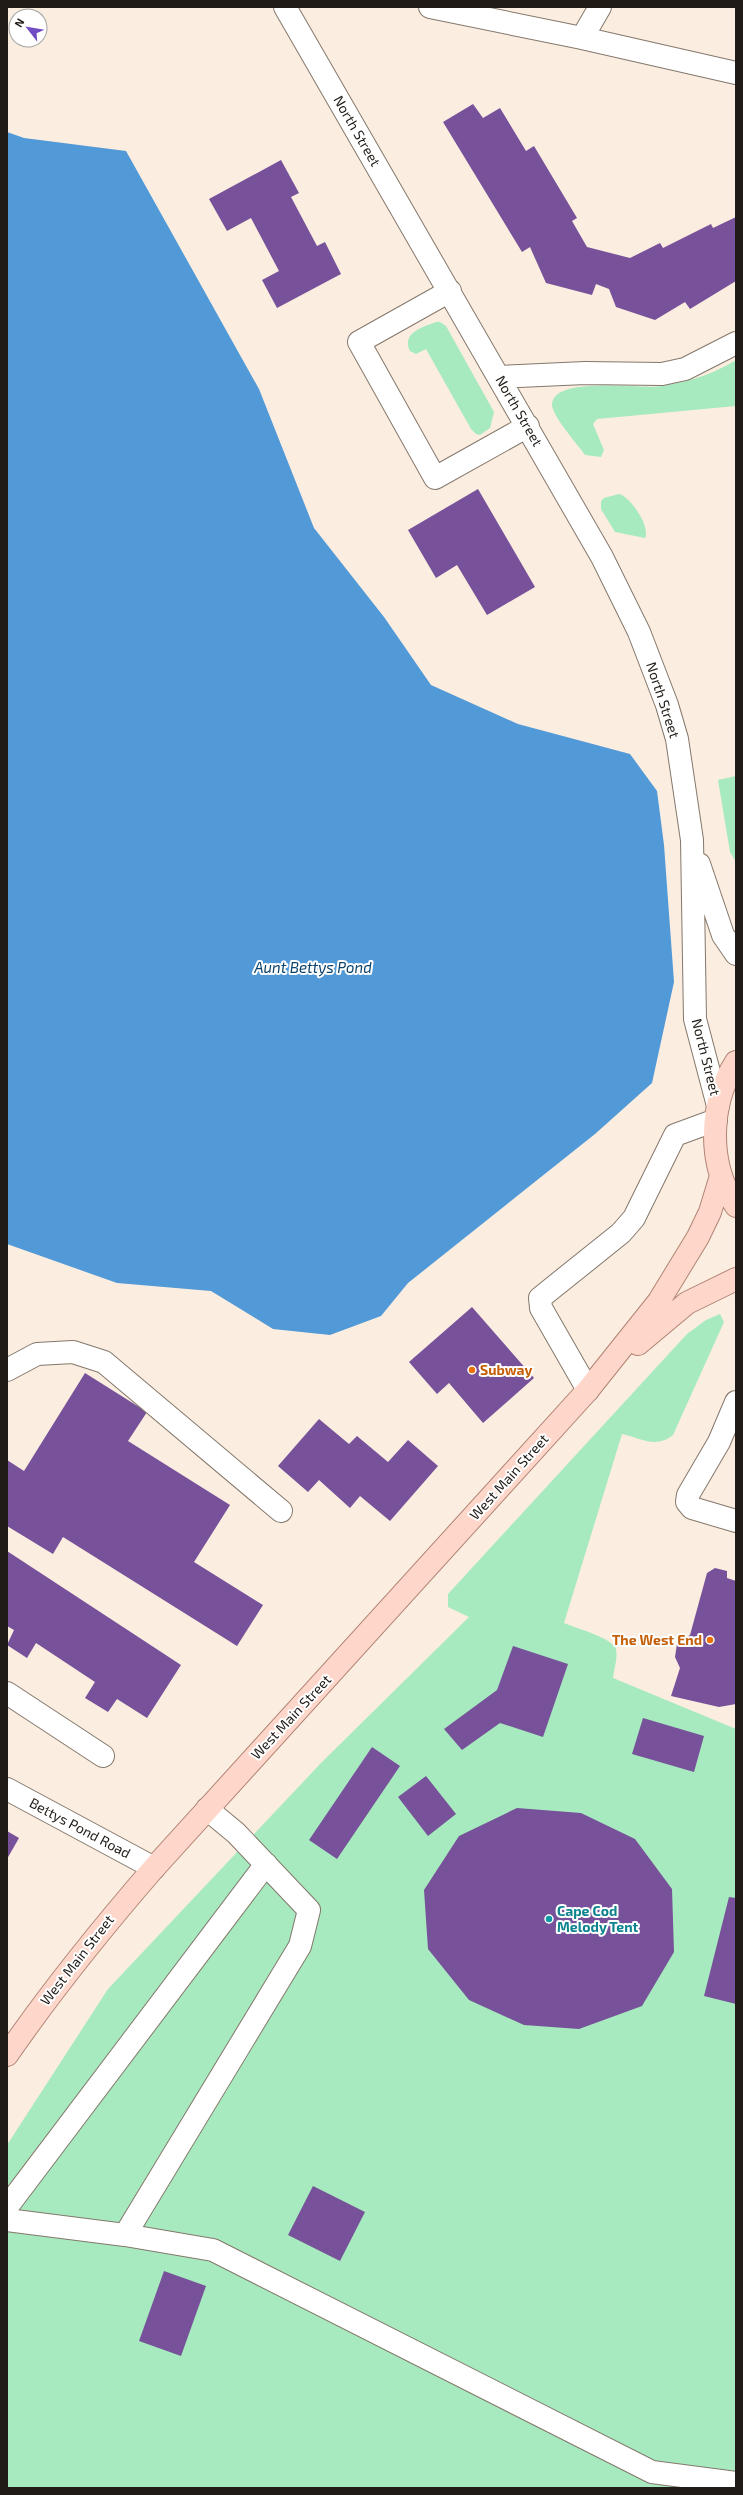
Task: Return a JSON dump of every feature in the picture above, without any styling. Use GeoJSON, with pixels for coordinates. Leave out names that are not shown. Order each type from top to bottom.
{"type":"FeatureCollection","features":[{"type":"Feature","properties":{"kind":"main road"},"geometry":{"type":"LineString","coordinates":[[736,1062],[728,1075],[717,1113],[716,1153],[721,1176],[736,1206]]}},
{"type":"Feature","properties":{"kind":"main road","name":"West Main Street"},"geometry":{"type":"LineString","coordinates":[[7,2055],[36,2013],[90,1942],[154,1868],[588,1390],[659,1301],[698,1237],[710,1212],[721,1176]]}},
{"type":"Feature","properties":{"kind":"main road","name":"West Main Street"},"geometry":{"type":"LineString","coordinates":[[588,1390],[669,1317],[701,1296],[736,1279]]}},
{"type":"Feature","properties":{"kind":"street","name":"North Street"},"geometry":{"type":"LineString","coordinates":[[285,7],[500,377],[602,557],[645,646],[677,739],[692,840],[695,1020],[717,1113]]}},
{"type":"Feature","properties":{"kind":"street"},"geometry":{"type":"LineString","coordinates":[[430,7],[582,38],[736,72]]}},
{"type":"Feature","properties":{"kind":"street"},"geometry":{"type":"LineString","coordinates":[[582,38],[600,7]]}},
{"type":"Feature","properties":{"kind":"street"},"geometry":{"type":"LineString","coordinates":[[450,291],[359,342],[435,478],[528,426]]}},
{"type":"Feature","properties":{"kind":"street"},"geometry":{"type":"LineString","coordinates":[[500,377],[585,373],[662,374],[685,369],[736,343]]}},
{"type":"Feature","properties":{"kind":"street","name":"North Street"},"geometry":{"type":"LineString","coordinates":[[692,840],[723,935],[736,954]]}},
{"type":"Feature","properties":{"kind":"street"},"geometry":{"type":"LineString","coordinates":[[588,1390],[541,1308],[540,1298],[620,1233],[629,1223],[675,1135],[717,1113]]}},
{"type":"Feature","properties":{"kind":"street"},"geometry":{"type":"LineString","coordinates":[[7,1370],[37,1354],[73,1352],[104,1362],[281,1511]]}},
{"type":"Feature","properties":{"kind":"street"},"geometry":{"type":"LineString","coordinates":[[736,1402],[718,1442],[688,1495],[687,1502],[692,1508],[736,1521]]}},
{"type":"Feature","properties":{"kind":"street"},"geometry":{"type":"LineString","coordinates":[[7,1693],[103,1756]]}},
{"type":"Feature","properties":{"kind":"street","name":"Bettys Pond Road"},"geometry":{"type":"LineString","coordinates":[[7,1789],[154,1868]]}},
{"type":"Feature","properties":{"kind":"street"},"geometry":{"type":"LineString","coordinates":[[125,2235],[300,1946],[309,1910],[236,1833],[207,1810]]}},
{"type":"Feature","properties":{"kind":"street"},"geometry":{"type":"LineString","coordinates":[[7,2208],[266,1864]]}},
{"type":"Feature","properties":{"kind":"street"},"geometry":{"type":"LineString","coordinates":[[7,2220],[125,2235],[213,2250],[654,2480],[736,2482]]}},
{"type":"Feature","properties":{"kind":"green space"},"geometry":{"type":"Polygon","coordinates":[[[436,322],[440,322],[446,326],[494,412],[490,428],[480,435],[476,434],[471,429],[426,349],[416,354],[410,351],[408,340],[411,335],[436,322]]]}},
{"type":"Feature","properties":{"kind":"green space"},"geometry":{"type":"Polygon","coordinates":[[[736,360],[736,406],[597,419],[593,424],[604,450],[601,457],[585,455],[560,422],[553,409],[552,404],[557,395],[568,390],[601,386],[662,386],[700,377],[718,370],[736,360]]]}},
{"type":"Feature","properties":{"kind":"green space"},"geometry":{"type":"Polygon","coordinates":[[[619,494],[629,500],[634,506],[645,527],[645,538],[615,532],[601,509],[601,501],[604,498],[619,494]]]}},
{"type":"Feature","properties":{"kind":"green space"},"geometry":{"type":"Polygon","coordinates":[[[736,776],[736,862],[730,852],[718,780],[736,776]]]}},
{"type":"Feature","properties":{"kind":"green space","name":"Cape Cod Melody Tent"},"geometry":{"type":"Polygon","coordinates":[[[720,1314],[724,1322],[673,1435],[667,1439],[654,1442],[622,1434],[564,1623],[601,1637],[613,1645],[616,1649],[617,1656],[613,1678],[736,1729],[736,2488],[7,2488],[7,2145],[108,1989],[321,1763],[469,1617],[448,1607],[448,1594],[687,1334],[706,1320],[720,1314]]]}},
{"type":"Feature","properties":{"kind":"water","name":"Aunt Bettys Pond"},"geometry":{"type":"Polygon","coordinates":[[[7,132],[24,138],[126,151],[259,389],[314,528],[384,617],[431,685],[518,724],[630,754],[657,791],[664,845],[674,982],[652,1083],[595,1134],[408,1283],[381,1316],[330,1335],[273,1329],[211,1291],[117,1283],[7,1244],[7,132]]]}},
{"type":"Feature","properties":{"kind":"building"},"geometry":{"type":"Polygon","coordinates":[[[473,104],[483,118],[500,108],[526,151],[534,146],[577,218],[572,221],[587,247],[630,258],[660,243],[663,248],[711,224],[713,228],[736,217],[736,281],[690,309],[685,302],[655,320],[616,307],[609,289],[596,284],[592,295],[546,283],[530,247],[522,252],[443,122],[473,104]]]}},
{"type":"Feature","properties":{"kind":"building"},"geometry":{"type":"Polygon","coordinates":[[[281,160],[299,193],[291,197],[317,246],[325,242],[341,274],[277,308],[262,280],[279,271],[251,218],[227,231],[209,199],[281,160]]]}},
{"type":"Feature","properties":{"kind":"building"},"geometry":{"type":"Polygon","coordinates":[[[478,489],[535,587],[487,615],[457,565],[436,578],[408,530],[478,489]]]}},
{"type":"Feature","properties":{"kind":"building","name":"Subway"},"geometry":{"type":"Polygon","coordinates":[[[472,1307],[534,1378],[483,1423],[449,1383],[437,1394],[409,1362],[472,1307]]]}},
{"type":"Feature","properties":{"kind":"building"},"geometry":{"type":"Polygon","coordinates":[[[85,1373],[147,1412],[128,1441],[230,1505],[194,1562],[263,1605],[237,1646],[63,1537],[53,1554],[7,1526],[7,1460],[24,1471],[85,1373]]]}},
{"type":"Feature","properties":{"kind":"building"},"geometry":{"type":"Polygon","coordinates":[[[319,1419],[349,1444],[357,1436],[388,1462],[408,1440],[438,1466],[390,1521],[360,1496],[350,1508],[319,1480],[308,1492],[278,1466],[319,1419]]]}},
{"type":"Feature","properties":{"kind":"building"},"geometry":{"type":"Polygon","coordinates":[[[7,1551],[181,1665],[147,1718],[117,1699],[108,1712],[85,1698],[95,1682],[36,1643],[27,1658],[7,1645],[14,1630],[7,1626],[7,1551]]]}},
{"type":"Feature","properties":{"kind":"building","name":"The West End"},"geometry":{"type":"Polygon","coordinates":[[[715,1568],[727,1571],[727,1578],[736,1581],[736,1704],[719,1707],[671,1696],[680,1668],[675,1657],[677,1644],[690,1635],[707,1573],[715,1568]]]}},
{"type":"Feature","properties":{"kind":"building"},"geometry":{"type":"Polygon","coordinates":[[[513,1646],[568,1664],[543,1737],[500,1723],[462,1750],[444,1729],[497,1690],[513,1646]]]}},
{"type":"Feature","properties":{"kind":"building"},"geometry":{"type":"Polygon","coordinates":[[[643,1718],[704,1736],[694,1772],[632,1754],[643,1718]]]}},
{"type":"Feature","properties":{"kind":"building"},"geometry":{"type":"Polygon","coordinates":[[[372,1747],[400,1766],[337,1859],[309,1840],[372,1747]]]}},
{"type":"Feature","properties":{"kind":"building"},"geometry":{"type":"Polygon","coordinates":[[[426,1776],[456,1814],[428,1836],[398,1797],[426,1776]]]}},
{"type":"Feature","properties":{"kind":"building","name":"Cape Cod Melody Tent"},"geometry":{"type":"Polygon","coordinates":[[[517,1808],[581,1813],[635,1839],[672,1889],[674,1952],[642,2006],[579,2029],[524,2025],[469,2000],[428,1949],[424,1890],[459,1836],[517,1808]]]}},
{"type":"Feature","properties":{"kind":"building"},"geometry":{"type":"Polygon","coordinates":[[[7,1831],[19,1838],[7,1859],[7,1831]]]}},
{"type":"Feature","properties":{"kind":"building"},"geometry":{"type":"Polygon","coordinates":[[[729,1897],[736,1898],[736,2004],[704,1996],[729,1897]]]}},
{"type":"Feature","properties":{"kind":"building"},"geometry":{"type":"Polygon","coordinates":[[[313,2186],[365,2212],[340,2261],[288,2235],[313,2186]]]}},
{"type":"Feature","properties":{"kind":"building"},"geometry":{"type":"Polygon","coordinates":[[[164,2271],[206,2286],[181,2356],[139,2341],[164,2271]]]}},
{"type":"Feature","properties":{"kind":"place","name":"Subway"},"geometry":{"type":"Point","coordinates":[472,1370]}},
{"type":"Feature","properties":{"kind":"place","name":"The West End"},"geometry":{"type":"Point","coordinates":[710,1640]}},
{"type":"Feature","properties":{"kind":"place","name":"Cape Cod Melody Tent"},"geometry":{"type":"Point","coordinates":[549,1919]}}]}
